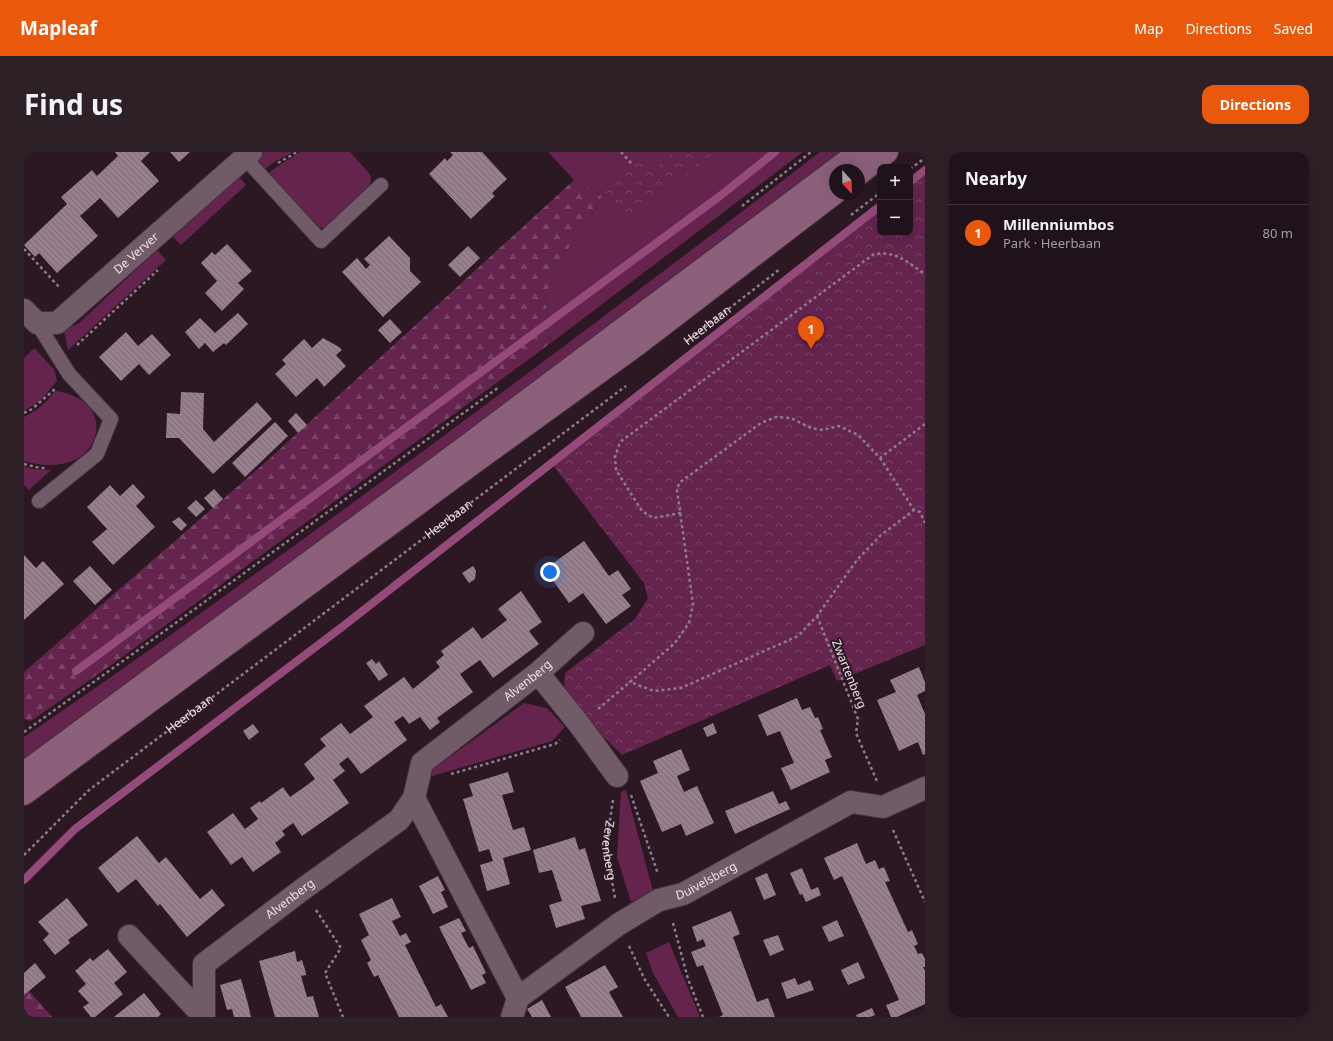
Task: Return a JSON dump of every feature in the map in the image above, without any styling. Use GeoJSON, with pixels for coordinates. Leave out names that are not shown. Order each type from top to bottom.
{"type":"FeatureCollection","features":[{"type":"Feature","properties":{"kind":"main road"},"geometry":{"type":"LineString","coordinates":[[24,773],[465,447],[859,152]]}},
{"type":"Feature","properties":{"kind":"main road"},"geometry":{"type":"LineString","coordinates":[[865,169],[887,152]]}},
{"type":"Feature","properties":{"kind":"main road"},"geometry":{"type":"LineString","coordinates":[[24,794],[447,482],[638,344],[829,198]]}},
{"type":"Feature","properties":{"kind":"street","name":"De Verver"},"geometry":{"type":"LineString","coordinates":[[30,316],[57,323],[248,155]]}},
{"type":"Feature","properties":{"kind":"street","name":"Alvenberg"},"geometry":{"type":"LineString","coordinates":[[204,1017],[204,964],[303,889],[399,820],[416,791],[422,763],[538,673],[583,633]]}},
{"type":"Feature","properties":{"kind":"street"},"geometry":{"type":"LineString","coordinates":[[538,673],[579,724],[617,776]]}},
{"type":"Feature","properties":{"kind":"street"},"geometry":{"type":"LineString","coordinates":[[885,806],[925,788]]}},
{"type":"Feature","properties":{"kind":"street"},"geometry":{"type":"LineString","coordinates":[[416,791],[515,1008]]}},
{"type":"Feature","properties":{"kind":"street","name":"Duivelsberg"},"geometry":{"type":"LineString","coordinates":[[515,1008],[619,924],[659,900],[683,894],[851,802],[885,806]]}},
{"type":"Feature","properties":{"kind":"street","name":"Alvenberg"},"geometry":{"type":"LineString","coordinates":[[129,936],[204,1017]]}},
{"type":"Feature","properties":{"kind":"lane","name":"De Verver"},"geometry":{"type":"LineString","coordinates":[[248,155],[321,241],[381,185]]}},
{"type":"Feature","properties":{"kind":"lane"},"geometry":{"type":"LineString","coordinates":[[30,316],[69,374],[111,419],[97,454],[39,501]]}},
{"type":"Feature","properties":{"kind":"path"},"geometry":{"type":"LineString","coordinates":[[621,152],[632,164]]}},
{"type":"Feature","properties":{"kind":"path"},"geometry":{"type":"LineString","coordinates":[[740,207],[811,152]]}},
{"type":"Feature","properties":{"kind":"path"},"geometry":{"type":"LineString","coordinates":[[913,168],[925,158]]}},
{"type":"Feature","properties":{"kind":"path"},"geometry":{"type":"LineString","coordinates":[[850,216],[877,195]]}},
{"type":"Feature","properties":{"kind":"path"},"geometry":{"type":"LineString","coordinates":[[24,249],[77,306]]}},
{"type":"Feature","properties":{"kind":"path"},"geometry":{"type":"LineString","coordinates":[[681,513],[653,518],[642,511],[616,470],[615,457],[620,442],[874,254],[885,252],[897,256],[925,274]]}},
{"type":"Feature","properties":{"kind":"path","name":"Heerbaan"},"geometry":{"type":"LineString","coordinates":[[680,346],[784,267]]}},
{"type":"Feature","properties":{"kind":"path"},"geometry":{"type":"LineString","coordinates":[[24,413],[32,409],[69,374]]}},
{"type":"Feature","properties":{"kind":"path","name":"Heerbaan"},"geometry":{"type":"LineString","coordinates":[[24,855],[89,790],[629,384]]}},
{"type":"Feature","properties":{"kind":"path"},"geometry":{"type":"LineString","coordinates":[[24,726],[25,731],[503,385]]}},
{"type":"Feature","properties":{"kind":"path"},"geometry":{"type":"LineString","coordinates":[[416,791],[555,744],[675,643],[689,623],[692,604],[677,490],[679,483],[761,422],[776,417],[791,418],[811,428],[823,430],[838,426],[858,435],[880,458],[914,510],[920,512],[925,523]]}},
{"type":"Feature","properties":{"kind":"path"},"geometry":{"type":"LineString","coordinates":[[880,458],[925,424]]}},
{"type":"Feature","properties":{"kind":"path"},"geometry":{"type":"LineString","coordinates":[[630,682],[654,691],[682,688],[798,636],[817,616],[857,560],[881,535],[914,510]]}},
{"type":"Feature","properties":{"kind":"path","name":"Zwartenberg"},"geometry":{"type":"LineString","coordinates":[[817,616],[858,719],[856,733],[925,902]]}},
{"type":"Feature","properties":{"kind":"path","name":"Zevenberg"},"geometry":{"type":"LineString","coordinates":[[617,776],[606,847],[619,924],[645,980],[669,1017]]}},
{"type":"Feature","properties":{"kind":"path"},"geometry":{"type":"LineString","coordinates":[[303,889],[341,948],[325,973],[343,1017]]}},
{"type":"Feature","properties":{"kind":"green space"},"geometry":{"type":"Polygon","coordinates":[[[264,152],[293,152],[273,163],[264,170],[257,163],[258,161],[256,159],[264,152]]]}},
{"type":"Feature","properties":{"kind":"green space"},"geometry":{"type":"Polygon","coordinates":[[[300,152],[350,152],[371,177],[370,186],[327,227],[317,228],[268,174],[300,152]]]}},
{"type":"Feature","properties":{"kind":"green space"},"geometry":{"type":"Polygon","coordinates":[[[548,152],[803,152],[551,343],[545,297],[564,254],[589,219],[602,196],[574,180],[548,152]]]}},
{"type":"Feature","properties":{"kind":"green space"},"geometry":{"type":"Polygon","coordinates":[[[674,152],[715,152],[652,202],[624,220],[602,196],[639,162],[647,168],[656,168],[674,152]]]}},
{"type":"Feature","properties":{"kind":"green space"},"geometry":{"type":"Polygon","coordinates":[[[820,152],[848,152],[832,164],[829,164],[829,166],[24,761],[24,737],[168,637],[291,548],[594,323],[820,152]]]}},
{"type":"Feature","properties":{"kind":"green space"},"geometry":{"type":"Polygon","coordinates":[[[925,166],[925,645],[837,681],[830,665],[622,755],[590,724],[564,693],[565,673],[635,619],[648,598],[644,583],[553,465],[877,204],[877,236],[913,236],[913,176],[925,166]]]}},
{"type":"Feature","properties":{"kind":"green space"},"geometry":{"type":"Polygon","coordinates":[[[237,177],[239,179],[240,178],[246,185],[181,245],[173,237],[237,177]]]}},
{"type":"Feature","properties":{"kind":"green space"},"geometry":{"type":"Polygon","coordinates":[[[574,180],[602,196],[589,219],[564,254],[545,297],[551,343],[114,663],[31,721],[24,719],[24,672],[268,460],[574,180]]]}},
{"type":"Feature","properties":{"kind":"green space"},"geometry":{"type":"Polygon","coordinates":[[[157,250],[166,260],[68,350],[64,330],[79,323],[157,250]]]}},
{"type":"Feature","properties":{"kind":"green space"},"geometry":{"type":"Polygon","coordinates":[[[34,348],[54,369],[57,381],[40,401],[24,411],[24,358],[34,348]]]}},
{"type":"Feature","properties":{"kind":"green space"},"geometry":{"type":"Polygon","coordinates":[[[55,391],[63,392],[76,397],[92,410],[96,428],[95,437],[91,446],[84,454],[75,460],[56,465],[37,464],[24,461],[24,417],[41,406],[55,391]]]}},
{"type":"Feature","properties":{"kind":"green space"},"geometry":{"type":"Polygon","coordinates":[[[24,466],[32,469],[51,470],[29,490],[24,485],[24,466]]]}},
{"type":"Feature","properties":{"kind":"green space"},"geometry":{"type":"Polygon","coordinates":[[[524,703],[547,708],[565,727],[552,741],[429,777],[429,772],[524,703]]]}},
{"type":"Feature","properties":{"kind":"green space"},"geometry":{"type":"Polygon","coordinates":[[[626,790],[653,891],[631,902],[617,857],[621,792],[626,790]]]}},
{"type":"Feature","properties":{"kind":"green space"},"geometry":{"type":"Polygon","coordinates":[[[669,942],[700,1017],[678,1017],[653,973],[646,953],[669,942]]]}},
{"type":"Feature","properties":{"kind":"green space"},"geometry":{"type":"Polygon","coordinates":[[[24,985],[52,1017],[24,1017],[24,985]]]}},
{"type":"Feature","properties":{"kind":"building"},"geometry":{"type":"Polygon","coordinates":[[[115,152],[150,152],[141,161],[159,181],[118,218],[100,198],[80,216],[98,236],[57,273],[39,253],[35,257],[24,245],[67,204],[61,197],[92,170],[97,176],[118,156],[115,152]]]}},
{"type":"Feature","properties":{"kind":"building"},"geometry":{"type":"Polygon","coordinates":[[[170,152],[190,152],[179,162],[170,152]]]}},
{"type":"Feature","properties":{"kind":"building"},"geometry":{"type":"Polygon","coordinates":[[[450,152],[482,152],[507,179],[492,193],[495,196],[471,219],[429,174],[445,158],[447,161],[453,155],[450,152]]]}},
{"type":"Feature","properties":{"kind":"building"},"geometry":{"type":"Polygon","coordinates":[[[389,236],[410,258],[410,271],[421,282],[383,317],[342,272],[357,258],[366,269],[370,265],[364,259],[389,236]]]}},
{"type":"Feature","properties":{"kind":"building"},"geometry":{"type":"Polygon","coordinates":[[[227,244],[252,271],[238,283],[244,289],[222,311],[205,293],[217,281],[201,263],[212,252],[215,255],[227,244]]]}},
{"type":"Feature","properties":{"kind":"building"},"geometry":{"type":"Polygon","coordinates":[[[468,246],[480,258],[460,277],[448,265],[468,246]]]}},
{"type":"Feature","properties":{"kind":"building"},"geometry":{"type":"Polygon","coordinates":[[[238,313],[248,324],[226,345],[224,343],[213,352],[205,343],[199,349],[185,332],[200,318],[215,333],[238,313]]]}},
{"type":"Feature","properties":{"kind":"building"},"geometry":{"type":"Polygon","coordinates":[[[390,319],[402,332],[390,343],[378,330],[390,319]]]}},
{"type":"Feature","properties":{"kind":"building"},"geometry":{"type":"Polygon","coordinates":[[[126,332],[138,346],[152,334],[171,355],[149,375],[139,364],[121,381],[99,357],[126,332]]]}},
{"type":"Feature","properties":{"kind":"building"},"geometry":{"type":"Polygon","coordinates":[[[323,338],[342,350],[336,355],[346,366],[324,387],[317,378],[296,397],[275,374],[286,364],[282,360],[304,339],[312,348],[323,338]]]}},
{"type":"Feature","properties":{"kind":"building"},"geometry":{"type":"Polygon","coordinates":[[[181,392],[204,393],[203,429],[214,442],[257,402],[272,419],[213,474],[179,438],[166,438],[167,413],[180,414],[181,392]]]}},
{"type":"Feature","properties":{"kind":"building"},"geometry":{"type":"Polygon","coordinates":[[[296,413],[307,425],[298,433],[288,421],[296,413]]]}},
{"type":"Feature","properties":{"kind":"building"},"geometry":{"type":"Polygon","coordinates":[[[275,422],[288,436],[245,477],[232,463],[275,422]]]}},
{"type":"Feature","properties":{"kind":"building"},"geometry":{"type":"Polygon","coordinates":[[[133,484],[145,497],[136,506],[155,527],[113,565],[92,542],[107,529],[87,507],[110,485],[120,496],[133,484]]]}},
{"type":"Feature","properties":{"kind":"building"},"geometry":{"type":"Polygon","coordinates":[[[214,489],[223,499],[213,508],[204,498],[214,489]]]}},
{"type":"Feature","properties":{"kind":"building"},"geometry":{"type":"Polygon","coordinates":[[[196,500],[205,509],[196,517],[187,508],[196,500]]]}},
{"type":"Feature","properties":{"kind":"building"},"geometry":{"type":"Polygon","coordinates":[[[179,517],[187,525],[181,531],[172,522],[179,517]]]}},
{"type":"Feature","properties":{"kind":"building"},"geometry":{"type":"Polygon","coordinates":[[[584,541],[609,576],[618,570],[631,589],[622,595],[631,606],[606,624],[583,593],[569,603],[545,569],[584,541]]]}},
{"type":"Feature","properties":{"kind":"building"},"geometry":{"type":"Polygon","coordinates":[[[24,555],[36,568],[43,561],[64,584],[24,620],[24,555]]]}},
{"type":"Feature","properties":{"kind":"building"},"geometry":{"type":"Polygon","coordinates":[[[90,566],[112,590],[95,605],[73,581],[90,566]]]}},
{"type":"Feature","properties":{"kind":"building"},"geometry":{"type":"Polygon","coordinates":[[[473,566],[476,571],[475,579],[469,583],[462,573],[473,566]]]}},
{"type":"Feature","properties":{"kind":"building"},"geometry":{"type":"Polygon","coordinates":[[[521,591],[542,622],[529,631],[539,644],[493,678],[480,660],[460,674],[473,692],[437,718],[440,722],[430,730],[420,717],[409,724],[403,716],[394,722],[407,740],[361,774],[348,757],[339,764],[345,771],[333,780],[349,803],[302,836],[293,823],[282,831],[285,835],[275,843],[281,852],[253,872],[242,857],[231,865],[207,832],[233,813],[245,829],[258,819],[250,808],[260,801],[261,803],[283,787],[290,797],[315,779],[304,764],[326,746],[320,739],[341,723],[350,734],[373,717],[364,706],[404,677],[413,689],[440,667],[436,662],[444,655],[441,651],[473,627],[482,639],[507,620],[498,609],[521,591]]]}},
{"type":"Feature","properties":{"kind":"building"},"geometry":{"type":"Polygon","coordinates":[[[372,659],[376,664],[379,661],[388,675],[379,681],[366,663],[372,659]]]}},
{"type":"Feature","properties":{"kind":"building"},"geometry":{"type":"Polygon","coordinates":[[[919,667],[925,682],[925,691],[917,695],[925,714],[925,754],[923,755],[918,742],[899,751],[877,700],[896,692],[890,680],[919,667]]]}},
{"type":"Feature","properties":{"kind":"building"},"geometry":{"type":"Polygon","coordinates":[[[797,698],[802,710],[810,707],[815,718],[818,717],[823,729],[820,730],[832,757],[825,760],[830,772],[791,790],[781,768],[794,763],[780,731],[767,736],[758,715],[797,698]]]}},
{"type":"Feature","properties":{"kind":"building"},"geometry":{"type":"Polygon","coordinates":[[[713,723],[717,733],[707,737],[703,728],[713,723]]]}},
{"type":"Feature","properties":{"kind":"building"},"geometry":{"type":"Polygon","coordinates":[[[253,724],[259,732],[249,740],[243,731],[253,724]]]}},
{"type":"Feature","properties":{"kind":"building"},"geometry":{"type":"Polygon","coordinates":[[[681,749],[690,770],[677,776],[684,792],[697,786],[714,823],[686,836],[681,824],[662,832],[640,781],[658,773],[653,761],[681,749]]]}},
{"type":"Feature","properties":{"kind":"building"},"geometry":{"type":"Polygon","coordinates":[[[508,772],[514,792],[502,795],[513,830],[524,827],[531,850],[503,858],[510,884],[487,891],[480,865],[493,861],[489,849],[479,852],[463,799],[473,796],[469,784],[508,772]]]}},
{"type":"Feature","properties":{"kind":"building"},"geometry":{"type":"Polygon","coordinates":[[[773,791],[779,804],[786,801],[790,809],[735,834],[725,811],[773,791]]]}},
{"type":"Feature","properties":{"kind":"building"},"geometry":{"type":"Polygon","coordinates":[[[137,836],[159,863],[166,857],[200,899],[212,889],[225,905],[187,937],[160,904],[158,906],[136,879],[118,893],[98,868],[137,836]]]}},
{"type":"Feature","properties":{"kind":"building"},"geometry":{"type":"Polygon","coordinates":[[[575,837],[579,850],[585,848],[601,901],[581,906],[585,919],[556,928],[549,905],[562,901],[552,870],[539,873],[533,850],[575,837]]]}},
{"type":"Feature","properties":{"kind":"building"},"geometry":{"type":"Polygon","coordinates":[[[857,843],[866,864],[875,860],[879,869],[884,867],[890,881],[885,882],[908,932],[912,930],[918,944],[914,946],[918,954],[922,953],[925,959],[925,967],[923,967],[925,971],[925,1004],[897,1017],[891,1017],[886,1005],[899,1000],[891,982],[842,876],[834,880],[824,858],[857,843]]]}},
{"type":"Feature","properties":{"kind":"building"},"geometry":{"type":"Polygon","coordinates":[[[802,868],[811,890],[818,887],[821,895],[806,902],[802,894],[800,895],[790,873],[802,868]]]}},
{"type":"Feature","properties":{"kind":"building"},"geometry":{"type":"Polygon","coordinates":[[[767,873],[776,895],[764,900],[755,878],[767,873]]]}},
{"type":"Feature","properties":{"kind":"building"},"geometry":{"type":"Polygon","coordinates":[[[438,876],[445,890],[441,892],[448,907],[433,914],[419,886],[438,876]]]}},
{"type":"Feature","properties":{"kind":"building"},"geometry":{"type":"Polygon","coordinates":[[[67,898],[88,925],[68,940],[70,943],[55,955],[43,940],[49,934],[38,922],[67,898]]]}},
{"type":"Feature","properties":{"kind":"building"},"geometry":{"type":"Polygon","coordinates":[[[392,898],[401,917],[392,921],[400,936],[406,933],[411,942],[405,945],[436,1007],[441,1004],[448,1017],[399,1017],[378,975],[374,977],[367,963],[371,960],[361,940],[369,935],[359,914],[392,898]]]}},
{"type":"Feature","properties":{"kind":"building"},"geometry":{"type":"Polygon","coordinates":[[[731,911],[740,934],[733,937],[757,1002],[768,998],[775,1017],[719,1017],[723,1015],[703,965],[697,967],[691,952],[706,946],[703,939],[697,942],[692,927],[731,911]]]}},
{"type":"Feature","properties":{"kind":"building"},"geometry":{"type":"Polygon","coordinates":[[[459,918],[466,931],[461,933],[469,948],[473,946],[486,973],[482,975],[486,983],[471,990],[439,927],[459,918]]]}},
{"type":"Feature","properties":{"kind":"building"},"geometry":{"type":"Polygon","coordinates":[[[837,920],[844,936],[829,942],[822,927],[837,920]]]}},
{"type":"Feature","properties":{"kind":"building"},"geometry":{"type":"Polygon","coordinates":[[[778,935],[784,950],[770,956],[763,940],[778,935]]]}},
{"type":"Feature","properties":{"kind":"building"},"geometry":{"type":"Polygon","coordinates":[[[108,949],[127,972],[114,983],[123,994],[95,1017],[91,1017],[83,1007],[89,1003],[78,991],[86,984],[75,971],[90,958],[93,961],[108,949]]]}},
{"type":"Feature","properties":{"kind":"building"},"geometry":{"type":"Polygon","coordinates":[[[295,951],[297,962],[302,960],[306,973],[306,975],[301,976],[307,997],[313,996],[319,1017],[275,1017],[259,961],[295,951]]]}},
{"type":"Feature","properties":{"kind":"building"},"geometry":{"type":"Polygon","coordinates":[[[858,962],[865,978],[848,985],[841,970],[858,962]]]}},
{"type":"Feature","properties":{"kind":"building"},"geometry":{"type":"Polygon","coordinates":[[[35,963],[46,977],[24,995],[24,973],[35,963]]]}},
{"type":"Feature","properties":{"kind":"building"},"geometry":{"type":"Polygon","coordinates":[[[605,965],[618,987],[609,992],[623,1017],[581,1017],[565,987],[605,965]]]}},
{"type":"Feature","properties":{"kind":"building"},"geometry":{"type":"Polygon","coordinates":[[[795,978],[798,985],[810,980],[814,990],[787,999],[781,983],[795,978]]]}},
{"type":"Feature","properties":{"kind":"building"},"geometry":{"type":"Polygon","coordinates":[[[241,979],[251,1017],[234,1017],[232,1009],[227,1010],[220,985],[241,979]]]}},
{"type":"Feature","properties":{"kind":"building"},"geometry":{"type":"Polygon","coordinates":[[[144,993],[161,1014],[158,1017],[114,1017],[144,993]]]}},
{"type":"Feature","properties":{"kind":"building"},"geometry":{"type":"Polygon","coordinates":[[[542,1000],[551,1017],[532,1017],[527,1009],[542,1000]]]}},
{"type":"Feature","properties":{"kind":"building"},"geometry":{"type":"Polygon","coordinates":[[[872,1008],[875,1015],[870,1017],[857,1017],[856,1015],[872,1008]]]}},
{"type":"Feature","properties":{"kind":"waterway"},"geometry":{"type":"LineString","coordinates":[[76,671],[720,196],[775,152]]}},
{"type":"Feature","properties":{"kind":"waterway"},"geometry":{"type":"LineString","coordinates":[[913,180],[925,170]]}},
{"type":"Feature","properties":{"kind":"waterway"},"geometry":{"type":"LineString","coordinates":[[24,880],[75,829],[342,627],[877,208]]}},
{"type":"Feature","properties":{"kind":"place","name":"Millenniumbos"},"geometry":{"type":"Point","coordinates":[811,349]}}]}
